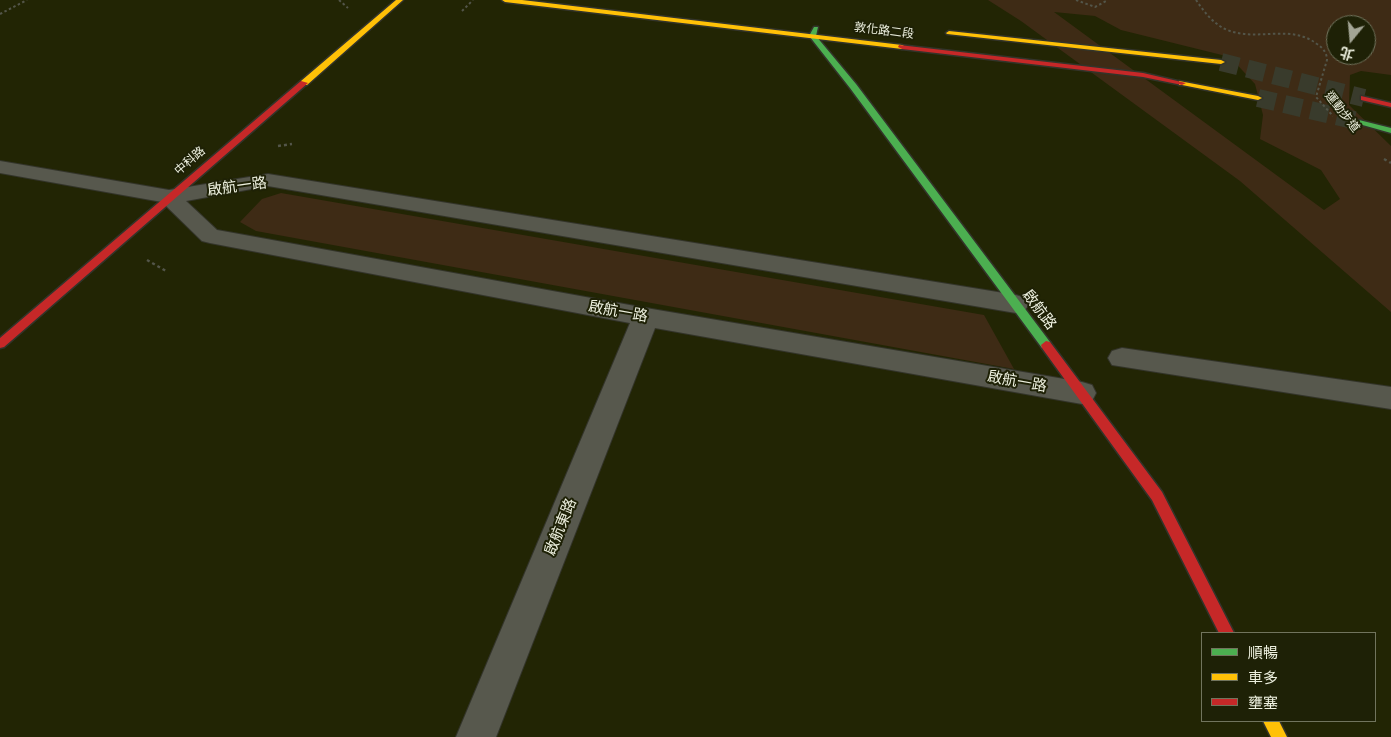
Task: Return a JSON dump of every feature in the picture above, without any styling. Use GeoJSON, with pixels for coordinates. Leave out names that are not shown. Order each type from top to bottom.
{"type":"FeatureCollection","features":[{"type":"Feature","properties":{"kind":"street","name":"中科路"},"geometry":{"type":"LineString","coordinates":[[0,344],[400,0]]}},
{"type":"Feature","properties":{"kind":"street","name":"敦化路二段"},"geometry":{"type":"LineString","coordinates":[[505,0],[1143,75],[1258,98]]}},
{"type":"Feature","properties":{"kind":"street"},"geometry":{"type":"LineString","coordinates":[[812,36],[820,20]]}},
{"type":"Feature","properties":{"kind":"street","name":"敦化路二段"},"geometry":{"type":"LineString","coordinates":[[936,32],[1221,62]]}},
{"type":"Feature","properties":{"kind":"street","name":"啟航路"},"geometry":{"type":"LineString","coordinates":[[812,36],[853,86],[1157,496],[1226,632]]}},
{"type":"Feature","properties":{"kind":"street"},"geometry":{"type":"LineString","coordinates":[[1364,98],[1391,105]]}},
{"type":"Feature","properties":{"kind":"street"},"geometry":{"type":"LineString","coordinates":[[1362,122],[1391,131]]}},
{"type":"Feature","properties":{"kind":"street","name":"啟航一路"},"geometry":{"type":"LineString","coordinates":[[0,167],[169,197],[268,180],[1016,304]]}},
{"type":"Feature","properties":{"kind":"street","name":"啟航一路"},"geometry":{"type":"LineString","coordinates":[[169,197],[210,236],[646,317],[1082,393]]}},
{"type":"Feature","properties":{"kind":"street","name":"啟航東路"},"geometry":{"type":"LineString","coordinates":[[476,737],[646,317]]}},
{"type":"Feature","properties":{"kind":"street"},"geometry":{"type":"LineString","coordinates":[[1122,358],[1391,398]]}},
{"type":"Feature","properties":{"kind":"street"},"geometry":{"type":"LineString","coordinates":[[1272,722],[1279,737]]}},
{"type":"Feature","properties":{"kind":"path"},"geometry":{"type":"LineString","coordinates":[[0,14],[27,0]]}},
{"type":"Feature","properties":{"kind":"path"},"geometry":{"type":"LineString","coordinates":[[339,0],[347,6],[349,11]]}},
{"type":"Feature","properties":{"kind":"path"},"geometry":{"type":"LineString","coordinates":[[462,11],[473,0]]}},
{"type":"Feature","properties":{"kind":"path"},"geometry":{"type":"LineString","coordinates":[[1076,0],[1095,7],[1108,0]]}},
{"type":"Feature","properties":{"kind":"path","name":"運動步道"},"geometry":{"type":"LineString","coordinates":[[1196,0],[1210,19],[1231,32],[1246,35],[1282,32],[1312,38],[1326,53],[1328,59],[1316,97],[1334,118]]}},
{"type":"Feature","properties":{"kind":"path"},"geometry":{"type":"LineString","coordinates":[[1383,159],[1391,163]]}},
{"type":"Feature","properties":{"kind":"shaded area"},"geometry":{"type":"Polygon","coordinates":[[[0,0],[1391,0],[1391,737],[0,737],[0,0]]]}},
{"type":"Feature","properties":{"kind":"shaded area"},"geometry":{"type":"Polygon","coordinates":[[[988,0],[1391,0],[1391,75],[1361,71],[1350,75],[1349,105],[1391,146],[1391,312],[1240,181],[1021,21],[988,0]],[[1054,12],[1324,210],[1340,199],[1321,170],[1260,139],[1263,115],[1255,84],[1230,57],[1121,30],[1095,16],[1054,12]]]}},
{"type":"Feature","properties":{"kind":"shaded area"},"geometry":{"type":"Polygon","coordinates":[[[281,193],[984,315],[1014,369],[256,231],[240,222],[262,199],[281,193]]]}},
{"type":"Feature","properties":{"kind":"tunnel"},"geometry":{"type":"LineString","coordinates":[[1221,62],[1364,98]]}},
{"type":"Feature","properties":{"kind":"tunnel"},"geometry":{"type":"LineString","coordinates":[[1258,98],[1362,122]]}},
{"type":"Feature","properties":{"kind":"traffic: fast"},"geometry":{"type":"LineString","coordinates":[[816,28],[812,36],[853,86],[1046,345]]}},
{"type":"Feature","properties":{"kind":"traffic: fast"},"geometry":{"type":"LineString","coordinates":[[1362,122],[1391,131]]}},
{"type":"Feature","properties":{"kind":"traffic: slow"},"geometry":{"type":"LineString","coordinates":[[304,83],[400,0]]}},
{"type":"Feature","properties":{"kind":"traffic: slow"},"geometry":{"type":"LineString","coordinates":[[505,0],[902,47]]}},
{"type":"Feature","properties":{"kind":"traffic: slow"},"geometry":{"type":"LineString","coordinates":[[949,33],[1221,62]]}},
{"type":"Feature","properties":{"kind":"traffic: slow"},"geometry":{"type":"LineString","coordinates":[[1182,83],[1258,98]]}},
{"type":"Feature","properties":{"kind":"traffic: slow"},"geometry":{"type":"LineString","coordinates":[[1272,722],[1279,737]]}},
{"type":"Feature","properties":{"kind":"traffic: jam"},"geometry":{"type":"LineString","coordinates":[[902,47],[1143,75],[1182,83]]}},
{"type":"Feature","properties":{"kind":"traffic: jam"},"geometry":{"type":"LineString","coordinates":[[0,344],[304,83]]}},
{"type":"Feature","properties":{"kind":"traffic: jam"},"geometry":{"type":"LineString","coordinates":[[1364,98],[1391,105]]}},
{"type":"Feature","properties":{"kind":"traffic: jam"},"geometry":{"type":"LineString","coordinates":[[1046,345],[1157,496],[1226,632]]}}]}
